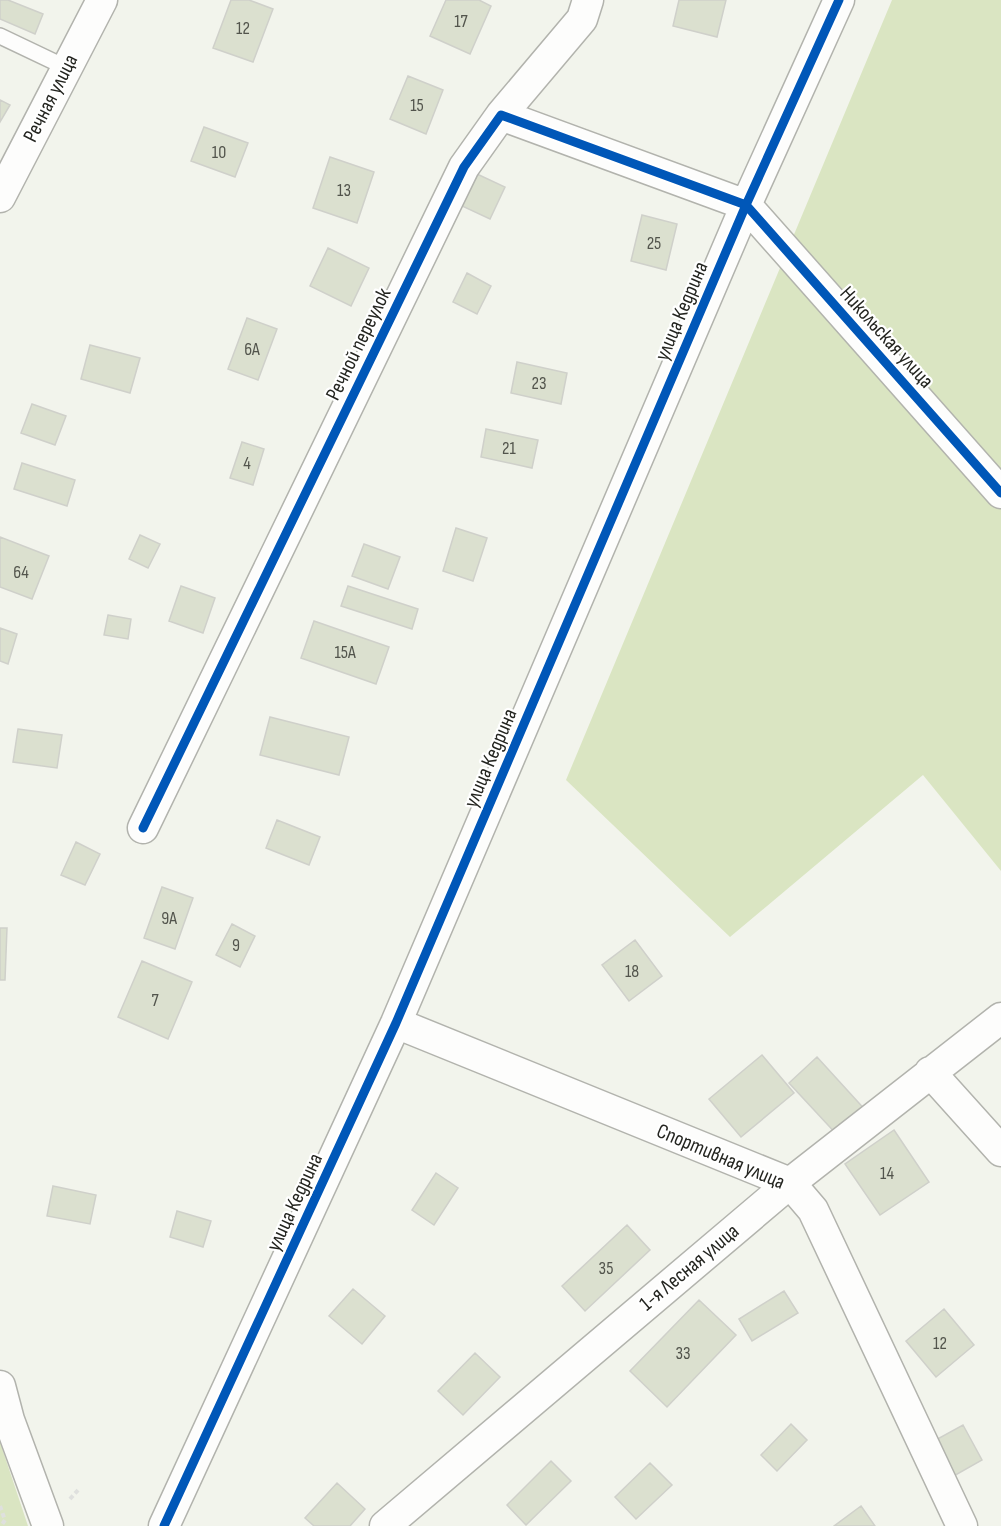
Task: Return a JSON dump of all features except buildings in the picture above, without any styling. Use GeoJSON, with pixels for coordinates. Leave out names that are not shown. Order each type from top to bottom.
{"type":"FeatureCollection","features":[{"type":"Feature","properties":{"kind":"street","name":"Речная улица"},"geometry":{"type":"LineString","coordinates":[[0,197],[102,0]]}},
{"type":"Feature","properties":{"kind":"street","name":"Речной переулок"},"geometry":{"type":"LineString","coordinates":[[143,828],[464,167],[501,115],[582,19],[588,0]]}},
{"type":"Feature","properties":{"kind":"street","name":"улица Кедрина"},"geometry":{"type":"LineString","coordinates":[[164,1526],[396,1023],[746,205],[838,0]]}},
{"type":"Feature","properties":{"kind":"street"},"geometry":{"type":"LineString","coordinates":[[501,115],[746,205]]}},
{"type":"Feature","properties":{"kind":"street","name":"Никольская улица"},"geometry":{"type":"LineString","coordinates":[[746,205],[1001,493]]}},
{"type":"Feature","properties":{"kind":"street","name":"1-я Лесная улица"},"geometry":{"type":"LineString","coordinates":[[385,1526],[790,1183],[1001,1018]]}},
{"type":"Feature","properties":{"kind":"street","name":"Спортивная улица"},"geometry":{"type":"LineString","coordinates":[[396,1023],[790,1183],[813,1210],[954,1522]]}},
{"type":"Feature","properties":{"kind":"street"},"geometry":{"type":"LineString","coordinates":[[930,1072],[1001,1151]]}},
{"type":"Feature","properties":{"kind":"street"},"geometry":{"type":"LineString","coordinates":[[0,1386],[9,1420],[48,1526]]}},
{"type":"Feature","properties":{"kind":"lane"},"geometry":{"type":"LineString","coordinates":[[0,36],[66,67]]}},
{"type":"Feature","properties":{"kind":"path"},"geometry":{"type":"LineString","coordinates":[[0,1506],[5,1520],[1,1526]]}},
{"type":"Feature","properties":{"kind":"green space"},"geometry":{"type":"Polygon","coordinates":[[[892,0],[1001,0],[1001,871],[923,775],[730,937],[566,780],[892,0]]]}},
{"type":"Feature","properties":{"kind":"green space"},"geometry":{"type":"Polygon","coordinates":[[[0,1442],[28,1526],[0,1526],[0,1442]]]}},
{"type":"Feature","properties":{"kind":"cycle path"},"geometry":{"type":"LineString","coordinates":[[164,1526],[396,1023],[746,205],[839,0]]}},
{"type":"Feature","properties":{"kind":"cycle path"},"geometry":{"type":"LineString","coordinates":[[143,828],[464,167],[501,115],[746,205],[1001,493]]}}]}
